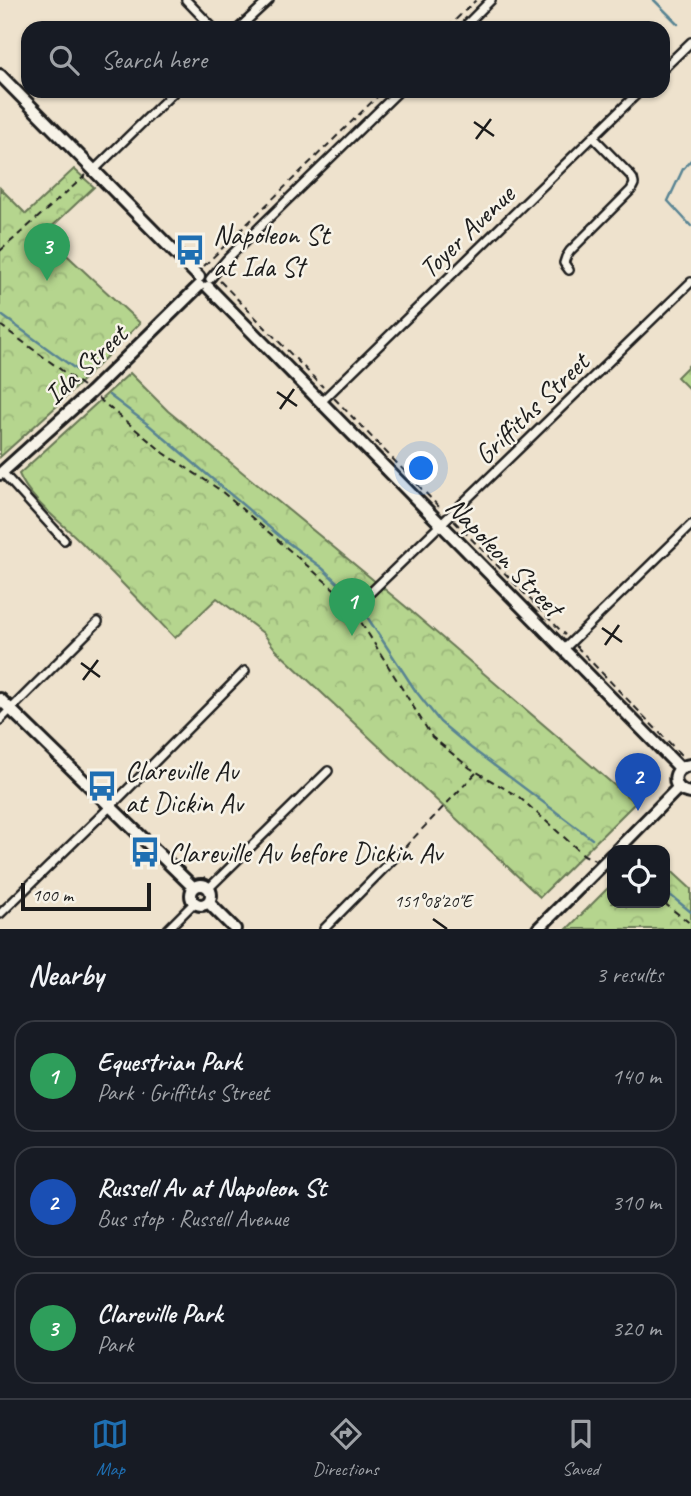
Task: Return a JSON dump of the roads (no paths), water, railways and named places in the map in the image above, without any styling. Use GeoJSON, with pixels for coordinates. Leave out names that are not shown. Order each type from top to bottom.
{"type":"FeatureCollection","features":[{"type":"Feature","properties":{"kind":"street"},"geometry":{"type":"LineString","coordinates":[[186,0],[206,21]]}},
{"type":"Feature","properties":{"kind":"street"},"geometry":{"type":"LineString","coordinates":[[246,21],[268,0]]}},
{"type":"Feature","properties":{"kind":"street"},"geometry":{"type":"LineString","coordinates":[[470,21],[491,0]]}},
{"type":"Feature","properties":{"kind":"street"},"geometry":{"type":"LineString","coordinates":[[670,62],[691,42]]}},
{"type":"Feature","properties":{"kind":"street","name":"Napoleon Street"},"geometry":{"type":"LineString","coordinates":[[2,81],[204,279],[564,649],[686,767]]}},
{"type":"Feature","properties":{"kind":"street"},"geometry":{"type":"LineString","coordinates":[[94,170],[168,98]]}},
{"type":"Feature","properties":{"kind":"street","name":"Ida Street"},"geometry":{"type":"LineString","coordinates":[[1,473],[91,392],[392,98]]}},
{"type":"Feature","properties":{"kind":"street","name":"Toyer Avenue"},"geometry":{"type":"LineString","coordinates":[[321,402],[633,98]]}},
{"type":"Feature","properties":{"kind":"street"},"geometry":{"type":"LineString","coordinates":[[569,270],[564,263],[570,251],[634,184],[630,175],[593,137]]}},
{"type":"Feature","properties":{"kind":"street","name":"Griffiths Street"},"geometry":{"type":"LineString","coordinates":[[370,593],[691,282]]}},
{"type":"Feature","properties":{"kind":"street"},"geometry":{"type":"LineString","coordinates":[[1,473],[64,540]]}},
{"type":"Feature","properties":{"kind":"street"},"geometry":{"type":"LineString","coordinates":[[564,649],[691,525]]}},
{"type":"Feature","properties":{"kind":"street"},"geometry":{"type":"LineString","coordinates":[[0,720],[98,622]]}},
{"type":"Feature","properties":{"kind":"street"},"geometry":{"type":"LineString","coordinates":[[0,914],[245,671]]}},
{"type":"Feature","properties":{"kind":"street"},"geometry":{"type":"LineString","coordinates":[[0,699],[211,897],[208,902],[200,905],[194,903]]}},
{"type":"Feature","properties":{"kind":"street"},"geometry":{"type":"LineString","coordinates":[[686,767],[676,776],[676,784],[686,793],[691,793]]}},
{"type":"Feature","properties":{"kind":"street"},"geometry":{"type":"LineString","coordinates":[[194,903],[191,894],[328,771]]}},
{"type":"Feature","properties":{"kind":"street"},"geometry":{"type":"LineString","coordinates":[[622,845],[678,788]]}},
{"type":"Feature","properties":{"kind":"street"},"geometry":{"type":"LineString","coordinates":[[324,929],[398,855]]}},
{"type":"Feature","properties":{"kind":"street"},"geometry":{"type":"LineString","coordinates":[[538,929],[607,860]]}},
{"type":"Feature","properties":{"kind":"street"},"geometry":{"type":"LineString","coordinates":[[208,902],[236,929]]}},
{"type":"Feature","properties":{"kind":"street"},"geometry":{"type":"LineString","coordinates":[[168,929],[194,903]]}},
{"type":"Feature","properties":{"kind":"waterway"},"geometry":{"type":"LineString","coordinates":[[654,0],[678,24]]}},
{"type":"Feature","properties":{"kind":"waterway"},"geometry":{"type":"LineString","coordinates":[[691,160],[683,169],[668,201],[691,226]]}},
{"type":"Feature","properties":{"kind":"waterway"},"geometry":{"type":"LineString","coordinates":[[0,314],[81,373]]}},
{"type":"Feature","properties":{"kind":"waterway"},"geometry":{"type":"LineString","coordinates":[[109,395],[322,568],[356,600],[415,690],[440,722],[592,839]]}},
{"type":"Feature","properties":{"kind":"waterway"},"geometry":{"type":"LineString","coordinates":[[670,895],[691,912]]}},
{"type":"Feature","properties":{"kind":"place","name":"Napoleon St at Ida St"},"geometry":{"type":"Point","coordinates":[190,250]}},
{"type":"Feature","properties":{"kind":"place","name":"Clareville Park"},"geometry":{"type":"Point","coordinates":[47,281]}},
{"type":"Feature","properties":{"kind":"place","name":"Equestrian Park"},"geometry":{"type":"Point","coordinates":[352,636]}},
{"type":"Feature","properties":{"kind":"place","name":"Clareville Av at Dickin Av"},"geometry":{"type":"Point","coordinates":[102,786]}},
{"type":"Feature","properties":{"kind":"place","name":"Russell Av at Napoleon St"},"geometry":{"type":"Point","coordinates":[638,811]}},
{"type":"Feature","properties":{"kind":"place","name":"Clareville Av before Dickin Av"},"geometry":{"type":"Point","coordinates":[145,852]}}]}
